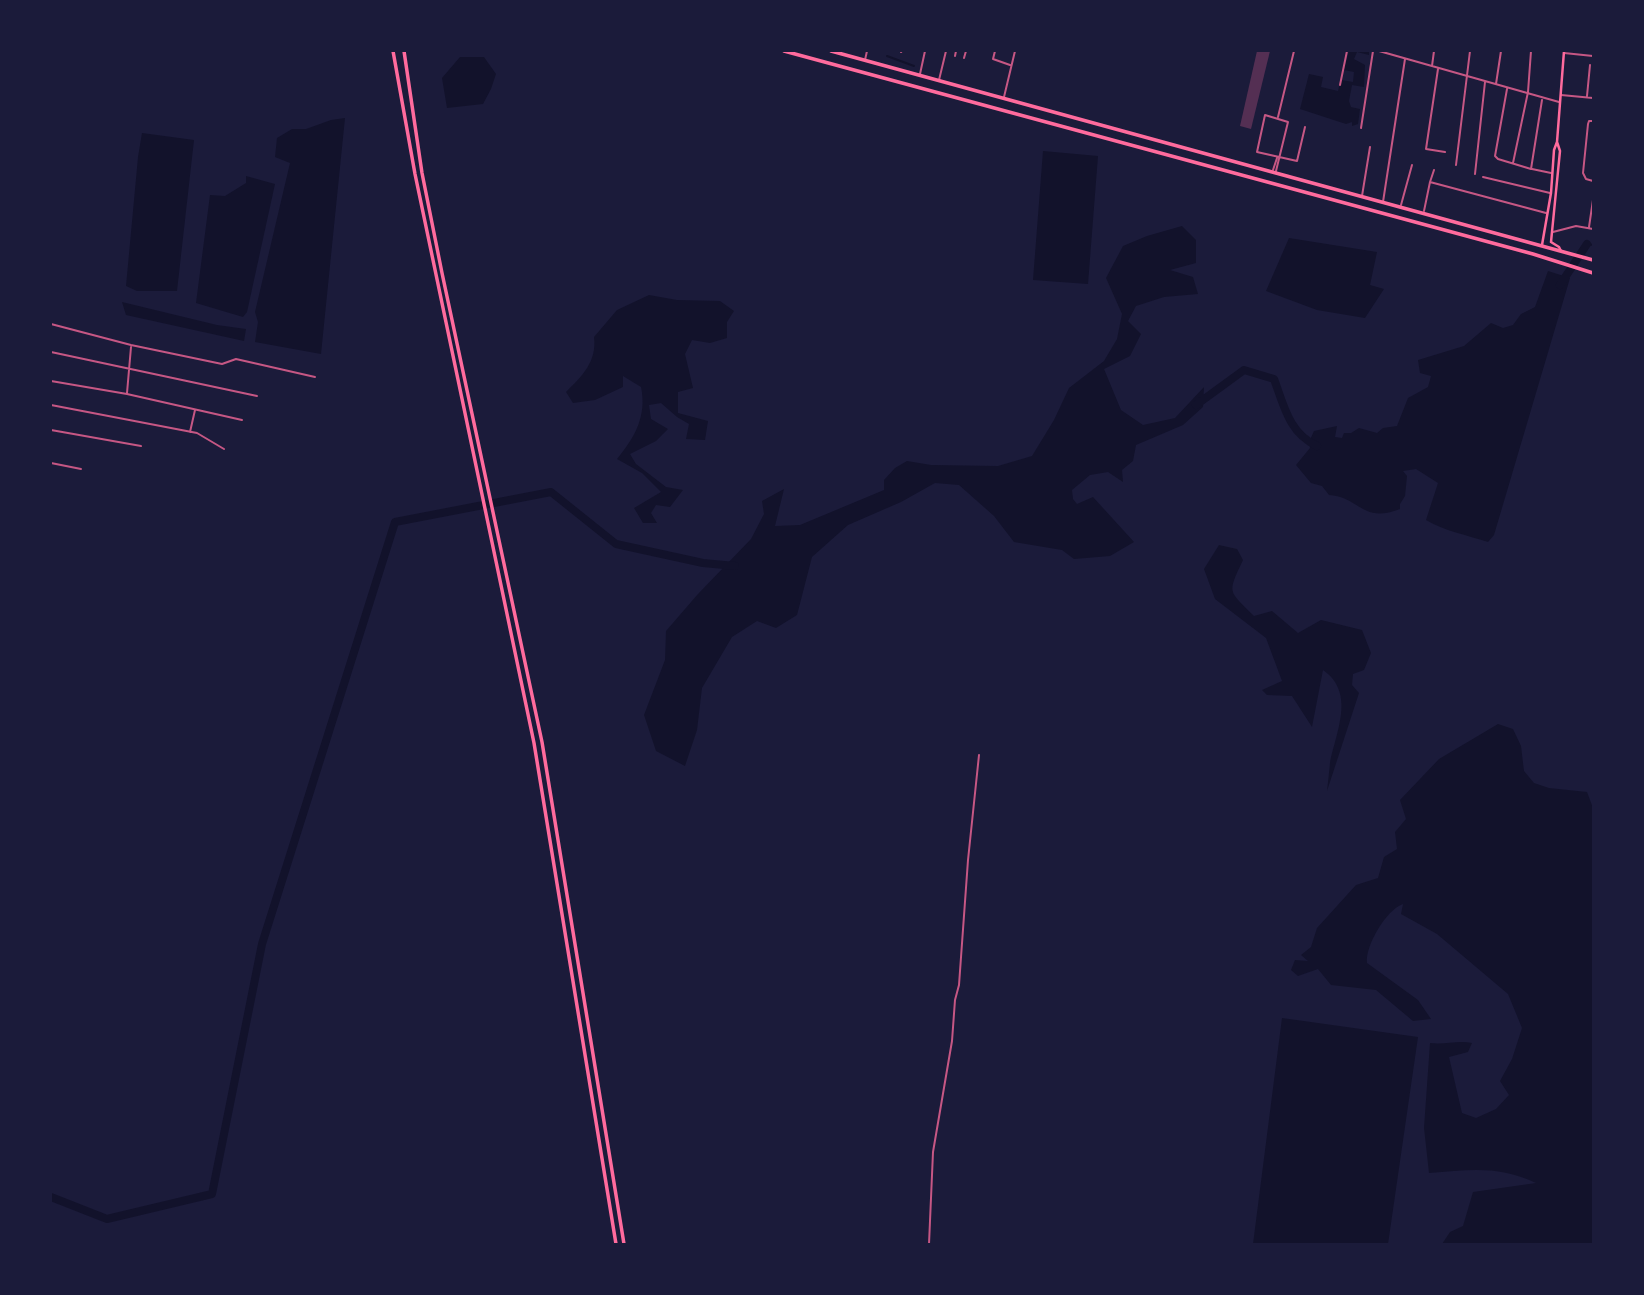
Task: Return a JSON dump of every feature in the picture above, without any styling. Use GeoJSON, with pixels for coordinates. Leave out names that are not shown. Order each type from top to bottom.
{"type":"FeatureCollection","features":[{"type":"Feature","properties":{"kind":"main road"},"geometry":{"type":"LineString","coordinates":[[393,51],[433,263],[533,736],[616,1244]]}},
{"type":"Feature","properties":{"kind":"main road"},"geometry":{"type":"LineString","coordinates":[[404,51],[422,173],[542,742],[624,1244]]}},
{"type":"Feature","properties":{"kind":"main road"},"geometry":{"type":"LineString","coordinates":[[784,51],[1593,273]]}},
{"type":"Feature","properties":{"kind":"main road"},"geometry":{"type":"LineString","coordinates":[[831,51],[1593,260]]}},
{"type":"Feature","properties":{"kind":"main road"},"geometry":{"type":"LineString","coordinates":[[1542,246],[1557,142],[1563,52]]}},
{"type":"Feature","properties":{"kind":"main road"},"geometry":{"type":"LineString","coordinates":[[1557,142],[1560,151],[1551,242],[1562,251]]}},
{"type":"Feature","properties":{"kind":"main road"},"geometry":{"type":"LineString","coordinates":[[1218,169],[1222,157]]}},
{"type":"Feature","properties":{"kind":"main road"},"geometry":{"type":"LineString","coordinates":[[464,412],[471,410]]}},
{"type":"Feature","properties":{"kind":"main road"},"geometry":{"type":"LineString","coordinates":[[492,545],[499,543]]}},
{"type":"Feature","properties":{"kind":"main road"},"geometry":{"type":"LineString","coordinates":[[525,704],[533,702]]}},
{"type":"Feature","properties":{"kind":"main road"},"geometry":{"type":"LineString","coordinates":[[547,818],[554,817]]}},
{"type":"Feature","properties":{"kind":"main road"},"geometry":{"type":"LineString","coordinates":[[551,839],[558,837]]}},
{"type":"Feature","properties":{"kind":"street"},"geometry":{"type":"LineString","coordinates":[[865,60],[867,51]]}},
{"type":"Feature","properties":{"kind":"street"},"geometry":{"type":"LineString","coordinates":[[919,75],[925,51]]}},
{"type":"Feature","properties":{"kind":"street"},"geometry":{"type":"LineString","coordinates":[[939,80],[946,51]]}},
{"type":"Feature","properties":{"kind":"street"},"geometry":{"type":"LineString","coordinates":[[955,56],[956,51]]}},
{"type":"Feature","properties":{"kind":"street"},"geometry":{"type":"LineString","coordinates":[[964,58],[966,51]]}},
{"type":"Feature","properties":{"kind":"street"},"geometry":{"type":"LineString","coordinates":[[995,51],[993,59],[1012,65]]}},
{"type":"Feature","properties":{"kind":"street"},"geometry":{"type":"LineString","coordinates":[[1004,97],[1015,52],[1007,51]]}},
{"type":"Feature","properties":{"kind":"street"},"geometry":{"type":"LineString","coordinates":[[1278,118],[1294,51]]}},
{"type":"Feature","properties":{"kind":"street"},"geometry":{"type":"LineString","coordinates":[[1339,85],[1347,51]]}},
{"type":"Feature","properties":{"kind":"street"},"geometry":{"type":"LineString","coordinates":[[1362,128],[1373,51]]}},
{"type":"Feature","properties":{"kind":"street"},"geometry":{"type":"LineString","coordinates":[[1379,51],[1560,103]]}},
{"type":"Feature","properties":{"kind":"street"},"geometry":{"type":"LineString","coordinates":[[1432,66],[1434,51]]}},
{"type":"Feature","properties":{"kind":"street"},"geometry":{"type":"LineString","coordinates":[[1455,165],[1470,51]]}},
{"type":"Feature","properties":{"kind":"street"},"geometry":{"type":"LineString","coordinates":[[1496,84],[1501,51]]}},
{"type":"Feature","properties":{"kind":"street"},"geometry":{"type":"LineString","coordinates":[[1513,163],[1527,93],[1531,51]]}},
{"type":"Feature","properties":{"kind":"street"},"geometry":{"type":"LineString","coordinates":[[1563,52],[1593,56]]}},
{"type":"Feature","properties":{"kind":"street"},"geometry":{"type":"LineString","coordinates":[[1382,203],[1405,58]]}},
{"type":"Feature","properties":{"kind":"street"},"geometry":{"type":"LineString","coordinates":[[1587,97],[1590,65]]}},
{"type":"Feature","properties":{"kind":"street"},"geometry":{"type":"LineString","coordinates":[[1439,68],[1426,149],[1445,152]]}},
{"type":"Feature","properties":{"kind":"street"},"geometry":{"type":"LineString","coordinates":[[1475,174],[1485,81]]}},
{"type":"Feature","properties":{"kind":"street"},"geometry":{"type":"LineString","coordinates":[[1507,88],[1495,156],[1531,169],[1553,173]]}},
{"type":"Feature","properties":{"kind":"street"},"geometry":{"type":"LineString","coordinates":[[1560,95],[1593,98]]}},
{"type":"Feature","properties":{"kind":"street"},"geometry":{"type":"LineString","coordinates":[[1531,169],[1542,98]]}},
{"type":"Feature","properties":{"kind":"street"},"geometry":{"type":"LineString","coordinates":[[1275,171],[1279,156],[1287,122],[1265,115],[1257,152],[1279,156],[1297,160],[1305,127]]}},
{"type":"Feature","properties":{"kind":"street"},"geometry":{"type":"LineString","coordinates":[[1593,121],[1588,124],[1583,173],[1586,179],[1593,181]]}},
{"type":"Feature","properties":{"kind":"street"},"geometry":{"type":"LineString","coordinates":[[1362,197],[1370,147]]}},
{"type":"Feature","properties":{"kind":"street"},"geometry":{"type":"LineString","coordinates":[[1400,207],[1412,165]]}},
{"type":"Feature","properties":{"kind":"street"},"geometry":{"type":"LineString","coordinates":[[1424,212],[1434,170]]}},
{"type":"Feature","properties":{"kind":"street"},"geometry":{"type":"LineString","coordinates":[[1483,177],[1551,193]]}},
{"type":"Feature","properties":{"kind":"street"},"geometry":{"type":"LineString","coordinates":[[1430,183],[1548,214]]}},
{"type":"Feature","properties":{"kind":"street"},"geometry":{"type":"LineString","coordinates":[[1589,228],[1593,200]]}},
{"type":"Feature","properties":{"kind":"street"},"geometry":{"type":"LineString","coordinates":[[1552,233],[1576,226],[1593,229]]}},
{"type":"Feature","properties":{"kind":"street"},"geometry":{"type":"LineString","coordinates":[[51,324],[131,345],[227,364],[236,359],[315,377]]}},
{"type":"Feature","properties":{"kind":"street"},"geometry":{"type":"LineString","coordinates":[[127,394],[131,345]]}},
{"type":"Feature","properties":{"kind":"street"},"geometry":{"type":"LineString","coordinates":[[51,352],[257,396]]}},
{"type":"Feature","properties":{"kind":"street"},"geometry":{"type":"LineString","coordinates":[[51,381],[127,394],[243,420]]}},
{"type":"Feature","properties":{"kind":"street"},"geometry":{"type":"LineString","coordinates":[[51,405],[206,436],[224,449]]}},
{"type":"Feature","properties":{"kind":"street"},"geometry":{"type":"LineString","coordinates":[[190,432],[195,409]]}},
{"type":"Feature","properties":{"kind":"street"},"geometry":{"type":"LineString","coordinates":[[51,430],[141,446]]}},
{"type":"Feature","properties":{"kind":"street"},"geometry":{"type":"LineString","coordinates":[[51,463],[81,469]]}},
{"type":"Feature","properties":{"kind":"street"},"geometry":{"type":"LineString","coordinates":[[929,1244],[933,1152],[959,985],[979,755]]}},
{"type":"Feature","properties":{"kind":"shaded area"},"geometry":{"type":"Polygon","coordinates":[[[1349,51],[1369,52],[1369,55],[1357,52],[1354,59],[1365,65],[1364,87],[1352,85],[1349,101],[1351,107],[1360,109],[1358,124],[1352,126],[1352,122],[1346,124],[1300,109],[1309,74],[1323,77],[1321,87],[1338,91],[1341,80],[1353,82],[1354,72],[1344,70],[1349,51]]]}},
{"type":"Feature","properties":{"kind":"shaded area"},"geometry":{"type":"Polygon","coordinates":[[[460,57],[484,57],[496,74],[483,104],[447,108],[442,78],[460,57]]]}},
{"type":"Feature","properties":{"kind":"shaded area"},"geometry":{"type":"Polygon","coordinates":[[[345,118],[321,354],[255,342],[258,322],[255,312],[290,163],[275,157],[277,138],[292,129],[306,129],[345,118]]]}},
{"type":"Feature","properties":{"kind":"shaded area"},"geometry":{"type":"Polygon","coordinates":[[[142,133],[194,140],[177,291],[137,291],[126,286],[142,133]]]}},
{"type":"Feature","properties":{"kind":"shaded area"},"geometry":{"type":"Polygon","coordinates":[[[1043,151],[1098,156],[1088,284],[1033,280],[1043,151]]]}},
{"type":"Feature","properties":{"kind":"shaded area"},"geometry":{"type":"Polygon","coordinates":[[[246,176],[275,184],[247,312],[243,317],[196,303],[210,195],[225,196],[246,183],[246,176]]]}},
{"type":"Feature","properties":{"kind":"shaded area"},"geometry":{"type":"Polygon","coordinates":[[[1182,226],[1196,240],[1196,263],[1170,270],[1193,277],[1198,294],[1164,297],[1136,306],[1128,321],[1141,334],[1130,356],[1104,369],[1121,410],[1143,425],[1175,418],[1204,387],[1203,407],[1183,425],[1136,445],[1133,461],[1122,470],[1123,482],[1108,472],[1090,475],[1072,490],[1077,504],[1093,497],[1134,542],[1110,556],[1074,559],[1062,550],[1014,542],[994,516],[959,485],[935,483],[901,502],[848,525],[812,557],[797,615],[776,628],[757,621],[732,637],[702,688],[697,730],[685,766],[656,751],[644,715],[665,660],[666,631],[751,539],[764,514],[762,501],[784,489],[775,526],[800,525],[884,490],[884,480],[895,468],[907,461],[931,465],[998,466],[1032,456],[1054,420],[1069,388],[1104,361],[1117,339],[1122,314],[1106,278],[1123,246],[1182,226]]]}},
{"type":"Feature","properties":{"kind":"shaded area"},"geometry":{"type":"Polygon","coordinates":[[[1289,238],[1377,252],[1370,285],[1384,289],[1365,318],[1317,310],[1266,291],[1289,238]]]}},
{"type":"Feature","properties":{"kind":"shaded area"},"geometry":{"type":"Polygon","coordinates":[[[1548,271],[1570,278],[1494,535],[1488,542],[1426,520],[1438,483],[1416,469],[1403,471],[1407,476],[1405,496],[1400,509],[1377,513],[1329,495],[1322,486],[1311,483],[1296,465],[1310,448],[1309,442],[1314,431],[1337,426],[1335,437],[1342,438],[1344,433],[1351,433],[1359,428],[1377,433],[1383,428],[1397,426],[1408,398],[1428,387],[1431,376],[1420,373],[1418,360],[1464,346],[1491,323],[1503,328],[1513,325],[1521,314],[1535,307],[1548,271]]]}},
{"type":"Feature","properties":{"kind":"shaded area"},"geometry":{"type":"Polygon","coordinates":[[[649,295],[677,300],[720,301],[734,311],[727,322],[727,338],[710,343],[692,340],[685,354],[693,388],[678,392],[678,413],[708,421],[705,440],[686,439],[689,424],[661,403],[649,405],[651,419],[668,429],[656,441],[630,454],[636,464],[666,487],[683,490],[670,507],[656,505],[651,513],[657,523],[643,523],[634,508],[661,492],[642,473],[617,459],[629,443],[641,417],[641,387],[623,376],[623,387],[595,400],[573,403],[566,392],[591,361],[594,337],[617,310],[649,295]]]}},
{"type":"Feature","properties":{"kind":"shaded area"},"geometry":{"type":"Polygon","coordinates":[[[122,302],[217,325],[246,329],[244,341],[126,315],[122,302]]]}},
{"type":"Feature","properties":{"kind":"shaded area"},"geometry":{"type":"Polygon","coordinates":[[[1219,545],[1237,549],[1243,560],[1234,579],[1233,591],[1254,616],[1272,611],[1298,633],[1321,620],[1362,630],[1371,653],[1364,670],[1353,674],[1352,685],[1359,693],[1327,791],[1341,714],[1339,690],[1333,679],[1323,670],[1312,727],[1292,696],[1267,695],[1262,690],[1282,681],[1266,638],[1215,599],[1204,569],[1219,545]]]}},
{"type":"Feature","properties":{"kind":"shaded area"},"geometry":{"type":"Polygon","coordinates":[[[1498,724],[1513,729],[1521,746],[1524,771],[1534,783],[1549,788],[1587,792],[1593,808],[1593,1244],[1442,1244],[1450,1232],[1463,1226],[1473,1192],[1536,1183],[1496,1171],[1429,1173],[1424,1128],[1430,1043],[1472,1043],[1468,1052],[1449,1057],[1462,1113],[1476,1118],[1496,1109],[1509,1095],[1500,1081],[1512,1059],[1522,1028],[1508,994],[1437,934],[1401,914],[1403,904],[1390,913],[1378,929],[1369,947],[1367,963],[1418,1000],[1431,1019],[1413,1021],[1376,990],[1331,985],[1318,969],[1298,976],[1291,970],[1295,960],[1308,961],[1301,955],[1311,947],[1317,928],[1356,885],[1378,878],[1384,857],[1397,849],[1395,832],[1406,819],[1400,800],[1439,759],[1498,724]]]}},
{"type":"Feature","properties":{"kind":"shaded area"},"geometry":{"type":"Polygon","coordinates":[[[1282,1018],[1418,1037],[1388,1244],[1253,1244],[1282,1018]]]}},
{"type":"Feature","properties":{"kind":"building"},"geometry":{"type":"Polygon","coordinates":[[[1257,51],[1270,51],[1251,129],[1240,126],[1257,51]]]}},
{"type":"Feature","properties":{"kind":"waterway"},"geometry":{"type":"LineString","coordinates":[[887,56],[914,66]]}},
{"type":"Feature","properties":{"kind":"waterway"},"geometry":{"type":"LineString","coordinates":[[1587,244],[1593,245]]}},
{"type":"Feature","properties":{"kind":"waterway"},"geometry":{"type":"LineString","coordinates":[[1560,285],[1587,244]]}},
{"type":"Feature","properties":{"kind":"waterway"},"geometry":{"type":"LineString","coordinates":[[1196,405],[1244,370],[1274,379],[1294,426],[1317,446]]}},
{"type":"Feature","properties":{"kind":"waterway"},"geometry":{"type":"LineString","coordinates":[[51,1197],[107,1219],[212,1194],[262,944],[395,522],[551,492],[616,544],[703,563],[735,566]]}}]}
